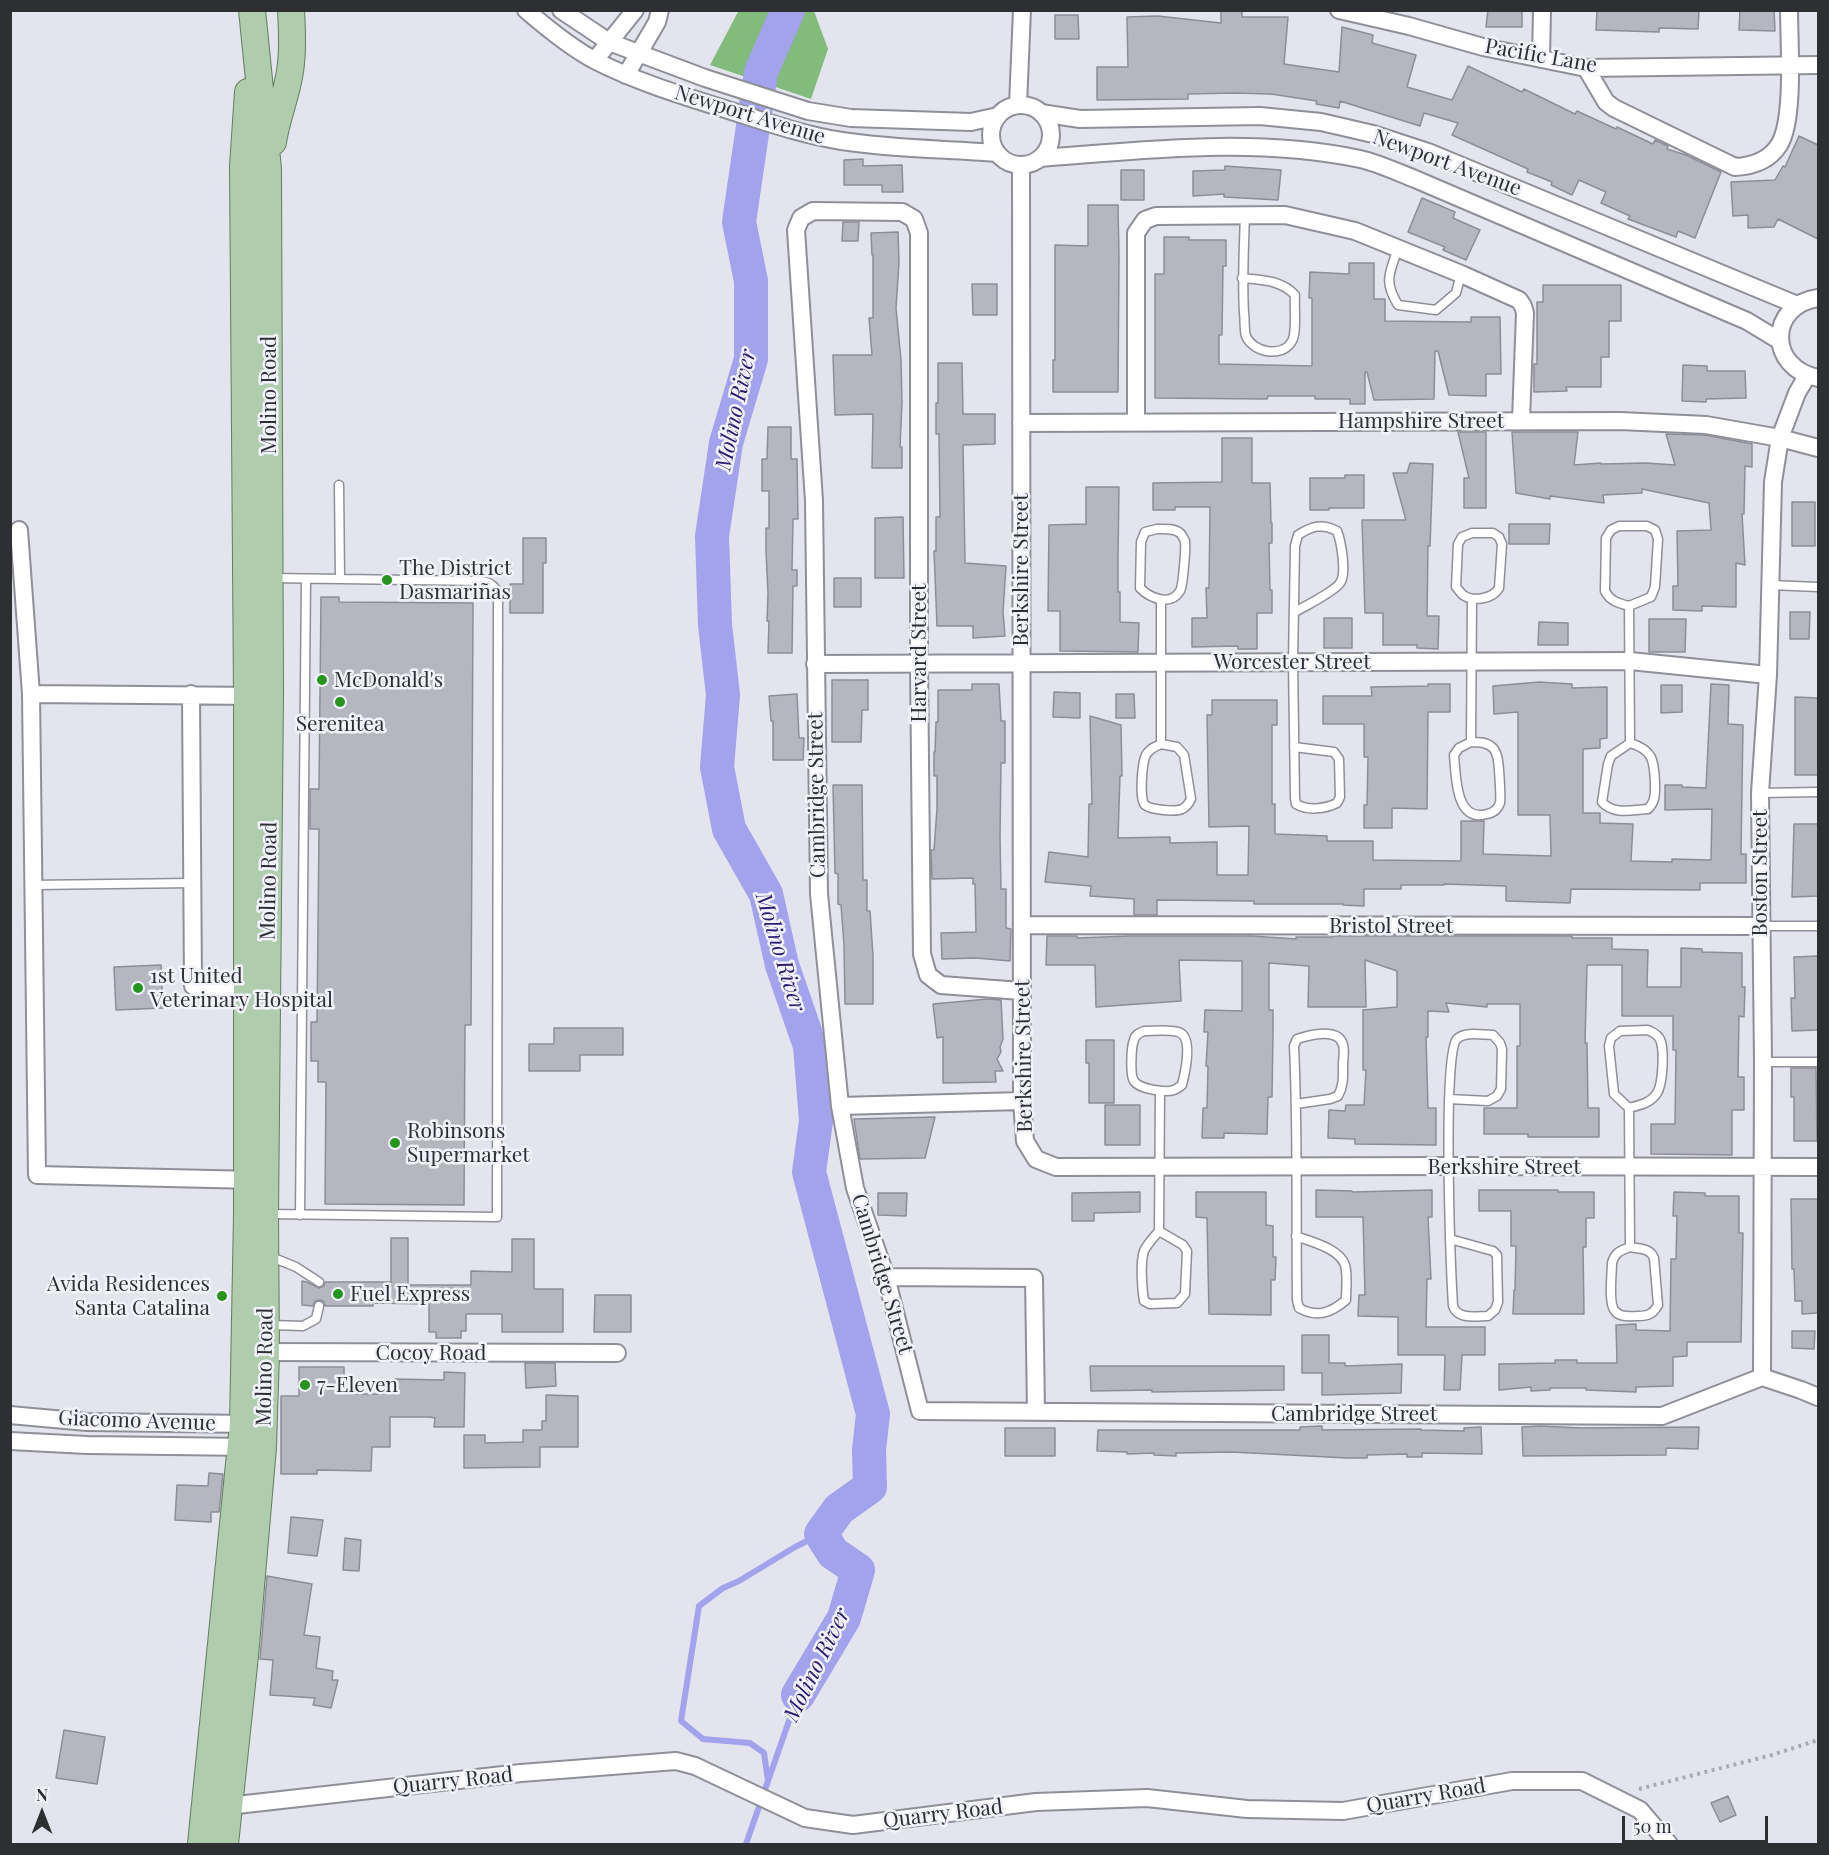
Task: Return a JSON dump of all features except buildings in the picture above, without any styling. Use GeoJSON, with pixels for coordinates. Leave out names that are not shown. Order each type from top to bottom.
{"type":"FeatureCollection","features":[{"type":"Feature","properties":{"kind":"main road"},"geometry":{"type":"LineString","coordinates":[[268,169],[276,123],[286,92],[291,63],[291,10]]}},
{"type":"Feature","properties":{"kind":"main road","name":"Molino Road"},"geometry":{"type":"LineString","coordinates":[[252,17],[268,169],[258,578]]}},
{"type":"Feature","properties":{"kind":"main road","name":"Molino Road"},"geometry":{"type":"LineString","coordinates":[[201,1845],[217,1805],[253,1436],[259,696],[258,578],[243,166],[252,17]]}},
{"type":"Feature","properties":{"kind":"main road","name":"Molino Road"},"geometry":{"type":"LineString","coordinates":[[256,1180],[247,987],[259,696]]}},
{"type":"Feature","properties":{"kind":"main road","name":"Molino Road"},"geometry":{"type":"LineString","coordinates":[[255,1352],[266,1325],[266,1255],[256,1214]]}},
{"type":"Feature","properties":{"kind":"main road","name":"Molino Road"},"geometry":{"type":"LineString","coordinates":[[217,1805],[225,1845]]}},
{"type":"Feature","properties":{"kind":"street","name":"Newport Avenue"},"geometry":{"type":"LineString","coordinates":[[526,10],[552,32],[595,60],[626,75],[799,133],[876,145],[996,153]]}},
{"type":"Feature","properties":{"kind":"street","name":"Newport Avenue"},"geometry":{"type":"LineString","coordinates":[[561,10],[609,42],[705,78],[808,111],[851,118],[971,122],[998,116]]}},
{"type":"Feature","properties":{"kind":"street"},"geometry":{"type":"LineString","coordinates":[[595,60],[635,10]]}},
{"type":"Feature","properties":{"kind":"street"},"geometry":{"type":"LineString","coordinates":[[626,75],[657,22],[660,10]]}},
{"type":"Feature","properties":{"kind":"street"},"geometry":{"type":"LineString","coordinates":[[1018,105],[1022,10]]}},
{"type":"Feature","properties":{"kind":"street","name":"Pacific Lane"},"geometry":{"type":"LineString","coordinates":[[1339,10],[1410,26],[1483,47],[1586,68],[1818,65]]}},
{"type":"Feature","properties":{"kind":"street"},"geometry":{"type":"LineString","coordinates":[[1541,59],[1542,10]]}},
{"type":"Feature","properties":{"kind":"street"},"geometry":{"type":"LineString","coordinates":[[1586,68],[1606,102],[1614,108],[1735,167],[1750,166],[1764,160],[1779,145],[1788,119],[1789,10]]}},
{"type":"Feature","properties":{"kind":"street"},"geometry":{"type":"LineString","coordinates":[[1018,105],[1034,108],[1041,113],[1047,121],[1050,141],[1041,158],[1028,165],[1011,164],[1003,160],[991,144],[992,124],[998,116],[1003,110],[1018,105]]}},
{"type":"Feature","properties":{"kind":"street","name":"Newport Avenue"},"geometry":{"type":"LineString","coordinates":[[1041,113],[1080,119],[1260,116],[1321,122],[1373,134],[1428,152],[1797,305]]}},
{"type":"Feature","properties":{"kind":"street","name":"Newport Avenue"},"geometry":{"type":"LineString","coordinates":[[1041,158],[1176,148],[1260,146],[1306,150],[1362,159],[1415,179],[1737,316],[1780,341]]}},
{"type":"Feature","properties":{"kind":"street","name":"Berkshire Street"},"geometry":{"type":"LineString","coordinates":[[1021,165],[1022,1101],[1025,1141],[1036,1159],[1056,1167],[1818,1167]]}},
{"type":"Feature","properties":{"kind":"street","name":"Cambridge Street"},"geometry":{"type":"LineString","coordinates":[[919,233],[914,219],[902,212],[813,211],[801,218],[796,230],[814,501],[819,894],[840,1106],[855,1188],[886,1277],[920,1411],[1662,1416],[1762,1377]]}},
{"type":"Feature","properties":{"kind":"street"},"geometry":{"type":"LineString","coordinates":[[1136,422],[1136,233],[1145,220],[1156,216],[1245,214],[1285,214],[1355,231],[1519,300],[1525,313],[1521,420]]}},
{"type":"Feature","properties":{"kind":"street","name":"Harvard Street"},"geometry":{"type":"LineString","coordinates":[[919,233],[922,954],[928,975],[941,985],[1021,991]]}},
{"type":"Feature","properties":{"kind":"street"},"geometry":{"type":"LineString","coordinates":[[1813,377],[1797,370],[1788,362],[1780,341],[1784,321],[1797,305],[1818,298]]}},
{"type":"Feature","properties":{"kind":"street","name":"Boston Street"},"geometry":{"type":"LineString","coordinates":[[1762,1377],[1763,1062],[1760,793],[1768,675],[1773,482],[1780,438],[1797,393],[1813,377]]}},
{"type":"Feature","properties":{"kind":"street","name":"Hampshire Street"},"geometry":{"type":"LineString","coordinates":[[1021,423],[1620,421],[1706,426],[1780,438],[1818,448]]}},
{"type":"Feature","properties":{"kind":"street"},"geometry":{"type":"LineString","coordinates":[[19,530],[31,694],[37,1175],[256,1180]]}},
{"type":"Feature","properties":{"kind":"street","name":"Worcester Street"},"geometry":{"type":"LineString","coordinates":[[815,664],[1630,661],[1768,675]]}},
{"type":"Feature","properties":{"kind":"street"},"geometry":{"type":"LineString","coordinates":[[31,694],[259,696]]}},
{"type":"Feature","properties":{"kind":"street"},"geometry":{"type":"LineString","coordinates":[[190,694],[193,986],[247,987]]}},
{"type":"Feature","properties":{"kind":"street","name":"Bristol Street"},"geometry":{"type":"LineString","coordinates":[[1022,926],[1761,926]]}},
{"type":"Feature","properties":{"kind":"street"},"geometry":{"type":"LineString","coordinates":[[840,1106],[1022,1101]]}},
{"type":"Feature","properties":{"kind":"street"},"geometry":{"type":"LineString","coordinates":[[886,1277],[1034,1278],[1036,1412]]}},
{"type":"Feature","properties":{"kind":"street","name":"Cocoy Road"},"geometry":{"type":"LineString","coordinates":[[255,1352],[617,1353]]}},
{"type":"Feature","properties":{"kind":"street"},"geometry":{"type":"LineString","coordinates":[[1762,1377],[1818,1397]]}},
{"type":"Feature","properties":{"kind":"street","name":"Giacomo Avenue"},"geometry":{"type":"LineString","coordinates":[[10,1415],[253,1436]]}},
{"type":"Feature","properties":{"kind":"street","name":"Giacomo Avenue"},"geometry":{"type":"LineString","coordinates":[[10,1441],[87,1444],[253,1436]]}},
{"type":"Feature","properties":{"kind":"street","name":"Quarry Road"},"geometry":{"type":"LineString","coordinates":[[217,1805],[521,1773],[676,1761],[695,1766],[805,1818],[853,1825],[1036,1802],[1148,1798],[1247,1809],[1343,1810],[1512,1781],[1582,1781],[1640,1810],[1669,1845]]}},
{"type":"Feature","properties":{"kind":"lane"},"geometry":{"type":"LineString","coordinates":[[1242,278],[1277,282],[1288,287],[1294,295],[1294,339],[1288,346],[1278,351],[1262,351],[1252,344],[1246,335],[1242,278],[1245,214]]}},
{"type":"Feature","properties":{"kind":"lane"},"geometry":{"type":"LineString","coordinates":[[1398,248],[1388,279],[1391,293],[1398,305],[1436,310],[1456,293],[1461,274]]}},
{"type":"Feature","properties":{"kind":"lane"},"geometry":{"type":"LineString","coordinates":[[339,485],[340,579]]}},
{"type":"Feature","properties":{"kind":"lane"},"geometry":{"type":"LineString","coordinates":[[1294,612],[1340,584],[1343,576],[1341,540],[1337,531],[1327,526],[1310,528],[1298,535],[1295,546],[1293,662],[1294,798],[1296,804],[1303,808],[1328,807],[1337,803],[1340,797],[1339,759],[1334,752],[1294,747]]}},
{"type":"Feature","properties":{"kind":"lane"},"geometry":{"type":"LineString","coordinates":[[1619,526],[1647,526],[1655,530],[1658,539],[1655,587],[1651,597],[1629,606],[1608,598],[1605,591],[1606,538],[1611,530],[1619,526]]}},
{"type":"Feature","properties":{"kind":"lane"},"geometry":{"type":"LineString","coordinates":[[1157,529],[1174,530],[1181,534],[1185,541],[1182,584],[1174,598],[1161,600],[1148,596],[1140,588],[1141,542],[1145,532],[1157,529]]}},
{"type":"Feature","properties":{"kind":"lane"},"geometry":{"type":"LineString","coordinates":[[1472,533],[1493,533],[1499,537],[1502,544],[1499,588],[1490,597],[1472,599],[1463,595],[1456,587],[1458,544],[1462,537],[1472,533]]}},
{"type":"Feature","properties":{"kind":"lane"},"geometry":{"type":"LineString","coordinates":[[256,1214],[497,1217],[498,594],[496,587],[482,581],[258,578]]}},
{"type":"Feature","properties":{"kind":"lane"},"geometry":{"type":"LineString","coordinates":[[300,1215],[306,579]]}},
{"type":"Feature","properties":{"kind":"lane"},"geometry":{"type":"LineString","coordinates":[[1770,585],[1818,587]]}},
{"type":"Feature","properties":{"kind":"lane"},"geometry":{"type":"LineString","coordinates":[[1471,742],[1472,599]]}},
{"type":"Feature","properties":{"kind":"lane"},"geometry":{"type":"LineString","coordinates":[[1161,600],[1161,744]]}},
{"type":"Feature","properties":{"kind":"lane"},"geometry":{"type":"LineString","coordinates":[[1629,606],[1630,743]]}},
{"type":"Feature","properties":{"kind":"lane"},"geometry":{"type":"LineString","coordinates":[[1471,742],[1484,743],[1493,747],[1497,756],[1500,803],[1495,811],[1484,815],[1470,813],[1459,796],[1454,755],[1459,748],[1471,742]]}},
{"type":"Feature","properties":{"kind":"lane"},"geometry":{"type":"LineString","coordinates":[[1630,743],[1641,746],[1654,761],[1655,795],[1648,809],[1616,811],[1607,808],[1602,802],[1608,764],[1611,756],[1630,743]]}},
{"type":"Feature","properties":{"kind":"lane"},"geometry":{"type":"LineString","coordinates":[[1161,744],[1177,747],[1184,755],[1191,799],[1188,806],[1181,810],[1154,809],[1145,805],[1141,800],[1145,758],[1152,747],[1161,744]]}},
{"type":"Feature","properties":{"kind":"lane"},"geometry":{"type":"LineString","coordinates":[[1760,793],[1818,792]]}},
{"type":"Feature","properties":{"kind":"lane"},"geometry":{"type":"LineString","coordinates":[[32,885],[192,883]]}},
{"type":"Feature","properties":{"kind":"lane"},"geometry":{"type":"LineString","coordinates":[[1761,926],[1818,926]]}},
{"type":"Feature","properties":{"kind":"lane"},"geometry":{"type":"LineString","coordinates":[[1629,1108],[1647,1103],[1657,1094],[1661,1083],[1662,1043],[1657,1035],[1648,1030],[1620,1031],[1611,1038],[1610,1046],[1614,1094],[1629,1108],[1630,1247]]}},
{"type":"Feature","properties":{"kind":"lane"},"geometry":{"type":"LineString","coordinates":[[1144,1031],[1179,1032],[1186,1037],[1188,1045],[1182,1085],[1174,1090],[1160,1090],[1140,1086],[1133,1081],[1131,1073],[1134,1040],[1137,1034],[1144,1031]]}},
{"type":"Feature","properties":{"kind":"lane"},"geometry":{"type":"LineString","coordinates":[[1296,1104],[1338,1096],[1343,1087],[1344,1046],[1341,1039],[1332,1034],[1306,1036],[1297,1039],[1294,1046],[1296,1104],[1295,1167],[1296,1236],[1297,1300],[1299,1308],[1306,1312],[1327,1313],[1346,1300],[1346,1267],[1341,1258],[1331,1251],[1296,1236]]}},
{"type":"Feature","properties":{"kind":"lane"},"geometry":{"type":"LineString","coordinates":[[1449,1099],[1488,1101],[1497,1096],[1501,1089],[1502,1049],[1493,1035],[1466,1034],[1457,1039],[1452,1047],[1449,1099],[1450,1239],[1453,1306],[1455,1311],[1462,1316],[1488,1316],[1495,1310],[1498,1302],[1497,1255],[1493,1251],[1450,1239]]}},
{"type":"Feature","properties":{"kind":"lane"},"geometry":{"type":"LineString","coordinates":[[1763,1062],[1818,1062]]}},
{"type":"Feature","properties":{"kind":"lane"},"geometry":{"type":"LineString","coordinates":[[1158,1231],[1183,1245],[1186,1251],[1185,1294],[1177,1303],[1150,1304],[1144,1300],[1142,1292],[1142,1256],[1158,1231],[1160,1090]]}},
{"type":"Feature","properties":{"kind":"lane"},"geometry":{"type":"LineString","coordinates":[[1630,1247],[1647,1250],[1654,1258],[1658,1305],[1647,1316],[1621,1316],[1614,1311],[1612,1303],[1612,1263],[1617,1252],[1630,1247]]}},
{"type":"Feature","properties":{"kind":"lane"},"geometry":{"type":"LineString","coordinates":[[266,1255],[296,1267],[319,1282]]}},
{"type":"Feature","properties":{"kind":"lane"},"geometry":{"type":"LineString","coordinates":[[266,1325],[303,1326],[316,1319],[319,1306]]}},
{"type":"Feature","properties":{"kind":"path"},"geometry":{"type":"LineString","coordinates":[[1612,1796],[1772,1755],[1818,1740]]}},
{"type":"Feature","properties":{"kind":"green space"},"geometry":{"type":"Polygon","coordinates":[[[739,10],[814,11],[828,49],[811,99],[710,65],[739,10]]]}},
{"type":"Feature","properties":{"kind":"waterway","name":"Molino River"},"geometry":{"type":"LineString","coordinates":[[788,10],[761,72],[739,222],[751,281],[751,359],[726,443],[712,536],[715,625],[723,695],[717,767],[729,829],[766,894],[782,965],[810,1046],[816,1121],[809,1172],[873,1414],[869,1450],[870,1487],[839,1509],[821,1534],[833,1553],[858,1570],[844,1618],[798,1695]]}},
{"type":"Feature","properties":{"kind":"waterway"},"geometry":{"type":"LineString","coordinates":[[768,1781],[764,1753],[750,1743],[703,1739],[681,1721],[699,1606],[723,1588],[821,1534]]}},
{"type":"Feature","properties":{"kind":"waterway","name":"Molino River"},"geometry":{"type":"LineString","coordinates":[[746,1844],[798,1695]]}},
{"type":"Feature","properties":{"kind":"place","name":"The District Dasmariñas"},"geometry":{"type":"Point","coordinates":[387,580]}},
{"type":"Feature","properties":{"kind":"place","name":"McDonald's"},"geometry":{"type":"Point","coordinates":[322,680]}},
{"type":"Feature","properties":{"kind":"place","name":"Serenitea"},"geometry":{"type":"Point","coordinates":[340,702]}},
{"type":"Feature","properties":{"kind":"place","name":"1st United Veterinary Hospital"},"geometry":{"type":"Point","coordinates":[138,988]}},
{"type":"Feature","properties":{"kind":"place","name":"Robinsons Supermarket"},"geometry":{"type":"Point","coordinates":[395,1143]}},
{"type":"Feature","properties":{"kind":"place","name":"Fuel Express"},"geometry":{"type":"Point","coordinates":[338,1294]}},
{"type":"Feature","properties":{"kind":"place","name":"Avida Residences Santa Catalina"},"geometry":{"type":"Point","coordinates":[222,1296]}},
{"type":"Feature","properties":{"kind":"place","name":"7-Eleven"},"geometry":{"type":"Point","coordinates":[305,1385]}}]}
